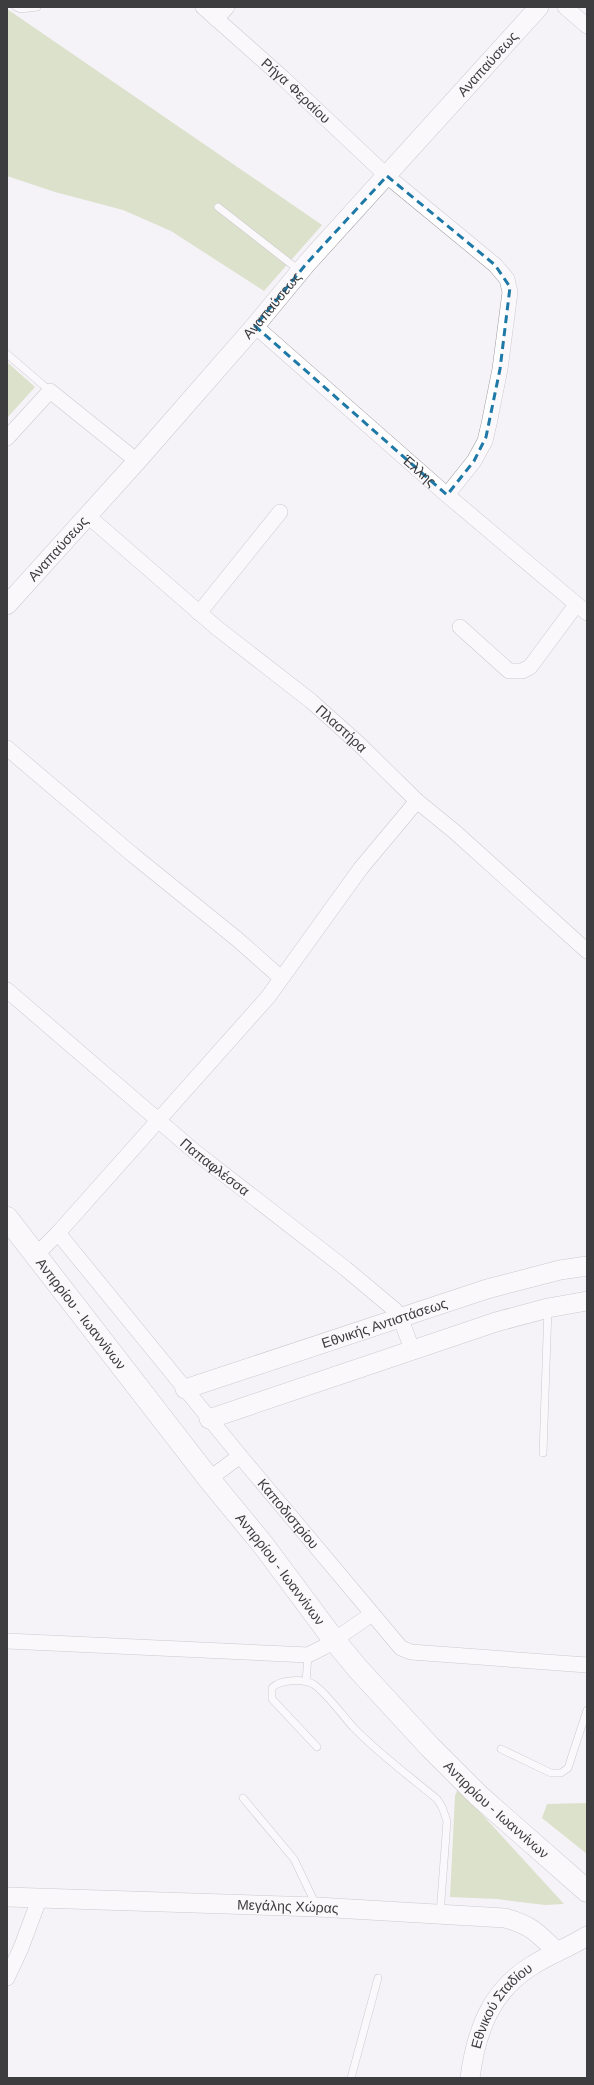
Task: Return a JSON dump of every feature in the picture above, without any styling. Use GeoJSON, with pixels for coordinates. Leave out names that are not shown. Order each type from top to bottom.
{"type":"FeatureCollection","features":[{"type":"Feature","properties":{"kind":"main road","name":"Αντιρρίου - Ιωαννίνων"},"geometry":{"type":"LineString","coordinates":[[7,1218],[209,1479],[264,1546],[334,1640],[392,1708],[479,1796],[587,1891]]}},
{"type":"Feature","properties":{"kind":"street","name":"Ρήγα Φεραίου"},"geometry":{"type":"LineString","coordinates":[[203,7],[283,78],[387,176],[495,265],[506,276],[510,287],[509,315],[503,354],[486,437],[474,461],[447,495]]}},
{"type":"Feature","properties":{"kind":"street"},"geometry":{"type":"LineString","coordinates":[[216,19],[227,7]]}},
{"type":"Feature","properties":{"kind":"street"},"geometry":{"type":"LineString","coordinates":[[565,7],[587,26]]}},
{"type":"Feature","properties":{"kind":"street","name":"Αναπαύσεως"},"geometry":{"type":"LineString","coordinates":[[7,605],[137,461],[300,272],[387,176],[533,9]]}},
{"type":"Feature","properties":{"kind":"street","name":"Έλλης"},"geometry":{"type":"LineString","coordinates":[[255,326],[447,495],[582,609]]}},
{"type":"Feature","properties":{"kind":"street"},"geometry":{"type":"LineString","coordinates":[[7,438],[50,391],[137,461]]}},
{"type":"Feature","properties":{"kind":"street"},"geometry":{"type":"LineString","coordinates":[[199,613],[280,512]]}},
{"type":"Feature","properties":{"kind":"street","name":"Πλαστήρα"},"geometry":{"type":"LineString","coordinates":[[88,516],[216,628],[311,701],[359,744],[417,801],[455,832],[587,951]]}},
{"type":"Feature","properties":{"kind":"street"},"geometry":{"type":"LineString","coordinates":[[460,627],[509,671],[522,671],[530,667],[582,609]]}},
{"type":"Feature","properties":{"kind":"street"},"geometry":{"type":"LineString","coordinates":[[7,748],[133,855],[237,939],[281,978]]}},
{"type":"Feature","properties":{"kind":"street"},"geometry":{"type":"LineString","coordinates":[[36,1255],[58,1233],[159,1121],[268,997],[361,868],[417,801]]}},
{"type":"Feature","properties":{"kind":"street","name":"Παπαφλέσσα"},"geometry":{"type":"LineString","coordinates":[[7,990],[194,1151],[346,1269],[395,1310],[400,1317],[412,1349]]}},
{"type":"Feature","properties":{"kind":"street","name":"Καποδιστρίου"},"geometry":{"type":"LineString","coordinates":[[58,1233],[184,1389],[398,1645],[405,1651],[587,1665]]}},
{"type":"Feature","properties":{"kind":"street","name":"Εθνικής Αντιστάσεως"},"geometry":{"type":"LineString","coordinates":[[184,1389],[487,1289],[560,1270],[587,1266]]}},
{"type":"Feature","properties":{"kind":"street"},"geometry":{"type":"LineString","coordinates":[[209,1419],[412,1349],[496,1322],[548,1308],[587,1301]]}},
{"type":"Feature","properties":{"kind":"street"},"geometry":{"type":"LineString","coordinates":[[209,1479],[240,1456]]}},
{"type":"Feature","properties":{"kind":"street"},"geometry":{"type":"LineString","coordinates":[[7,1642],[308,1655],[334,1640],[372,1614]]}},
{"type":"Feature","properties":{"kind":"street","name":"Μεγάλης Χώρας"},"geometry":{"type":"LineString","coordinates":[[7,1896],[316,1907],[505,1918],[524,1923],[539,1934],[557,1952]]}},
{"type":"Feature","properties":{"kind":"street"},"geometry":{"type":"LineString","coordinates":[[7,1978],[23,1943],[40,1897]]}},
{"type":"Feature","properties":{"kind":"street","name":"Εθνικού Σταδίου"},"geometry":{"type":"LineString","coordinates":[[470,2078],[479,2038],[488,2012],[501,1991],[515,1976],[587,1936]]}},
{"type":"Feature","properties":{"kind":"street","name":"Εθνικού Σταδίου"},"geometry":{"type":"LineString","coordinates":[[557,1952],[587,1951]]}},
{"type":"Feature","properties":{"kind":"lane"},"geometry":{"type":"LineString","coordinates":[[16,7],[22,9],[37,7]]}},
{"type":"Feature","properties":{"kind":"lane"},"geometry":{"type":"LineString","coordinates":[[218,208],[300,272]]}},
{"type":"Feature","properties":{"kind":"lane"},"geometry":{"type":"LineString","coordinates":[[7,354],[50,391]]}},
{"type":"Feature","properties":{"kind":"lane"},"geometry":{"type":"LineString","coordinates":[[543,1453],[548,1308]]}},
{"type":"Feature","properties":{"kind":"lane"},"geometry":{"type":"LineString","coordinates":[[306,1682],[308,1655]]}},
{"type":"Feature","properties":{"kind":"lane"},"geometry":{"type":"LineString","coordinates":[[317,1747],[273,1702],[271,1697],[272,1688],[277,1683],[287,1681],[306,1682],[316,1685],[353,1727],[437,1799],[442,1807],[447,1821],[440,1914]]}},
{"type":"Feature","properties":{"kind":"lane"},"geometry":{"type":"LineString","coordinates":[[501,1749],[551,1773],[561,1773],[568,1768],[587,1710]]}},
{"type":"Feature","properties":{"kind":"lane"},"geometry":{"type":"LineString","coordinates":[[243,1798],[294,1859],[316,1907]]}},
{"type":"Feature","properties":{"kind":"lane"},"geometry":{"type":"LineString","coordinates":[[351,2078],[378,1978]]}},
{"type":"Feature","properties":{"kind":"highlighted area"},"geometry":{"type":"Polygon","coordinates":[[[387,176],[495,265],[510,287],[500,369],[486,437],[474,461],[447,495],[255,326],[307,263],[387,176]]]}},
{"type":"Feature","properties":{"kind":"green space"},"geometry":{"type":"Polygon","coordinates":[[[7,9],[322,225],[264,291],[171,231],[123,210],[55,192],[7,176],[7,9]]]}},
{"type":"Feature","properties":{"kind":"green space"},"geometry":{"type":"Polygon","coordinates":[[[7,362],[35,387],[7,418],[7,362]]]}},
{"type":"Feature","properties":{"kind":"green space"},"geometry":{"type":"Polygon","coordinates":[[[458,1788],[564,1904],[545,1905],[497,1899],[450,1897],[455,1796],[458,1788]]]}},
{"type":"Feature","properties":{"kind":"green space"},"geometry":{"type":"Polygon","coordinates":[[[587,1803],[587,1854],[542,1818],[547,1804],[587,1803]]]}}]}
